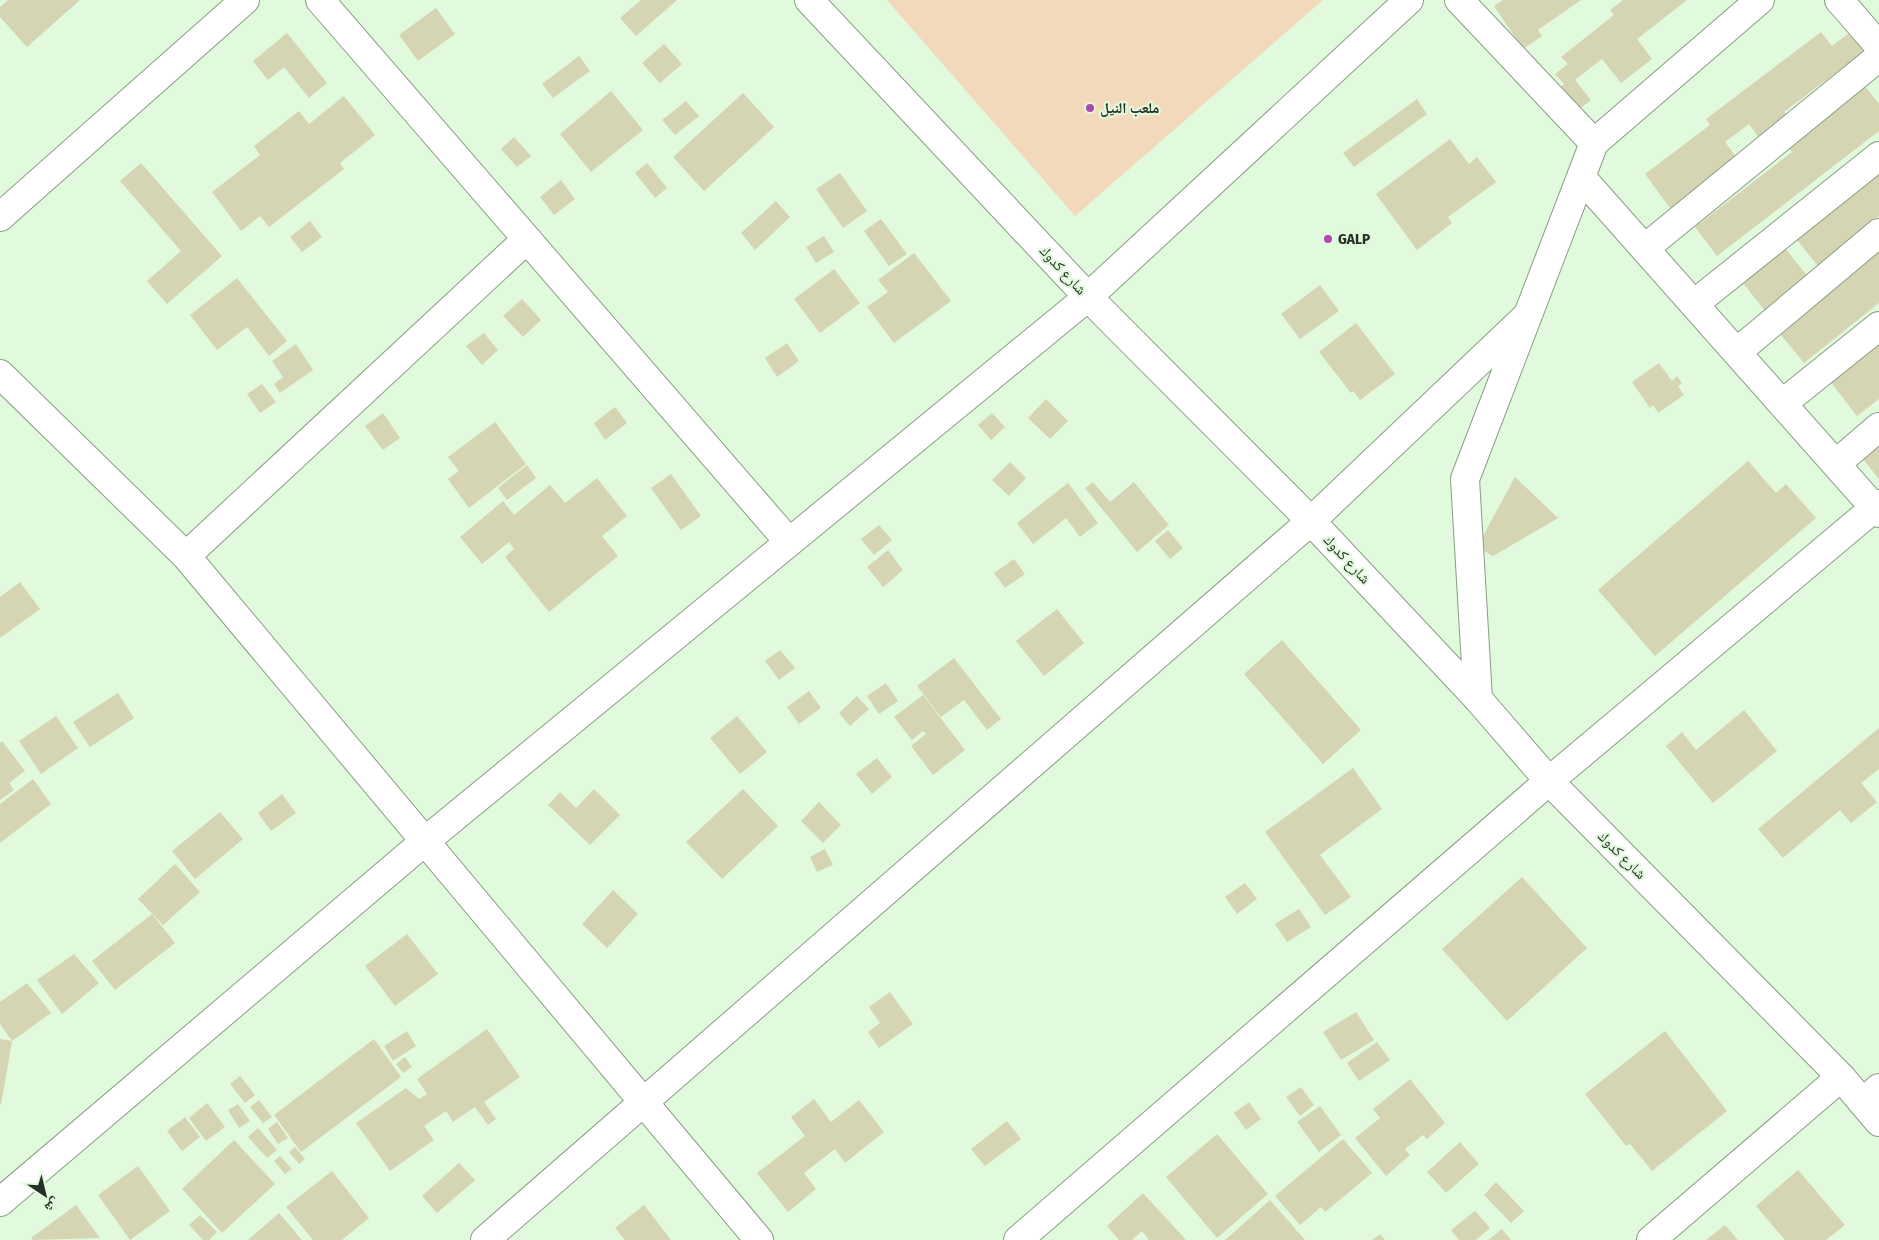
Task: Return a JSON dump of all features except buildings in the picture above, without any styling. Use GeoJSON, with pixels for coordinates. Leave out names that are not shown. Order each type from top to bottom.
{"type":"FeatureCollection","features":[{"type":"Feature","properties":{"kind":"street"},"geometry":{"type":"LineString","coordinates":[[0,217],[246,0]]}},
{"type":"Feature","properties":{"kind":"street"},"geometry":{"type":"LineString","coordinates":[[320,0],[789,542]]}},
{"type":"Feature","properties":{"kind":"street","name":"شارع كدوك"},"geometry":{"type":"LineString","coordinates":[[809,0],[1088,297],[1312,521],[1478,699],[1549,781],[1840,1077],[1874,1105]]}},
{"type":"Feature","properties":{"kind":"street"},"geometry":{"type":"LineString","coordinates":[[0,1202],[424,842],[1088,297],[1410,0]]}},
{"type":"Feature","properties":{"kind":"street"},"geometry":{"type":"LineString","coordinates":[[1459,0],[1594,143]]}},
{"type":"Feature","properties":{"kind":"street"},"geometry":{"type":"LineString","coordinates":[[1478,699],[1465,479],[1594,143],[1760,0]]}},
{"type":"Feature","properties":{"kind":"street"},"geometry":{"type":"LineString","coordinates":[[1839,0],[1879,46]]}},
{"type":"Feature","properties":{"kind":"street"},"geometry":{"type":"LineString","coordinates":[[1645,248],[1879,57]]}},
{"type":"Feature","properties":{"kind":"street"},"geometry":{"type":"LineString","coordinates":[[1694,304],[1879,156]]}},
{"type":"Feature","properties":{"kind":"street"},"geometry":{"type":"LineString","coordinates":[[1018,1240],[1549,781],[1877,508],[1581,177]]}},
{"type":"Feature","properties":{"kind":"street"},"geometry":{"type":"LineString","coordinates":[[1737,352],[1879,233]]}},
{"type":"Feature","properties":{"kind":"street"},"geometry":{"type":"LineString","coordinates":[[186,556],[527,239]]}},
{"type":"Feature","properties":{"kind":"street"},"geometry":{"type":"LineString","coordinates":[[485,1240],[1312,521],[1528,315]]}},
{"type":"Feature","properties":{"kind":"street"},"geometry":{"type":"LineString","coordinates":[[1782,402],[1879,326]]}},
{"type":"Feature","properties":{"kind":"street"},"geometry":{"type":"LineString","coordinates":[[0,374],[186,556],[759,1240]]}},
{"type":"Feature","properties":{"kind":"street"},"geometry":{"type":"LineString","coordinates":[[1837,463],[1879,427]]}},
{"type":"Feature","properties":{"kind":"street"},"geometry":{"type":"LineString","coordinates":[[1651,1240],[1840,1077]]}},
{"type":"Feature","properties":{"kind":"shaded area","name":"ملعب النيل"},"geometry":{"type":"Polygon","coordinates":[[[887,0],[1323,0],[1075,216],[887,0]]]}},
{"type":"Feature","properties":{"kind":"place","name":"ملعب النيل"},"geometry":{"type":"Point","coordinates":[1090,108]}},
{"type":"Feature","properties":{"kind":"place","name":"GALP"},"geometry":{"type":"Point","coordinates":[1328,239]}}]}
